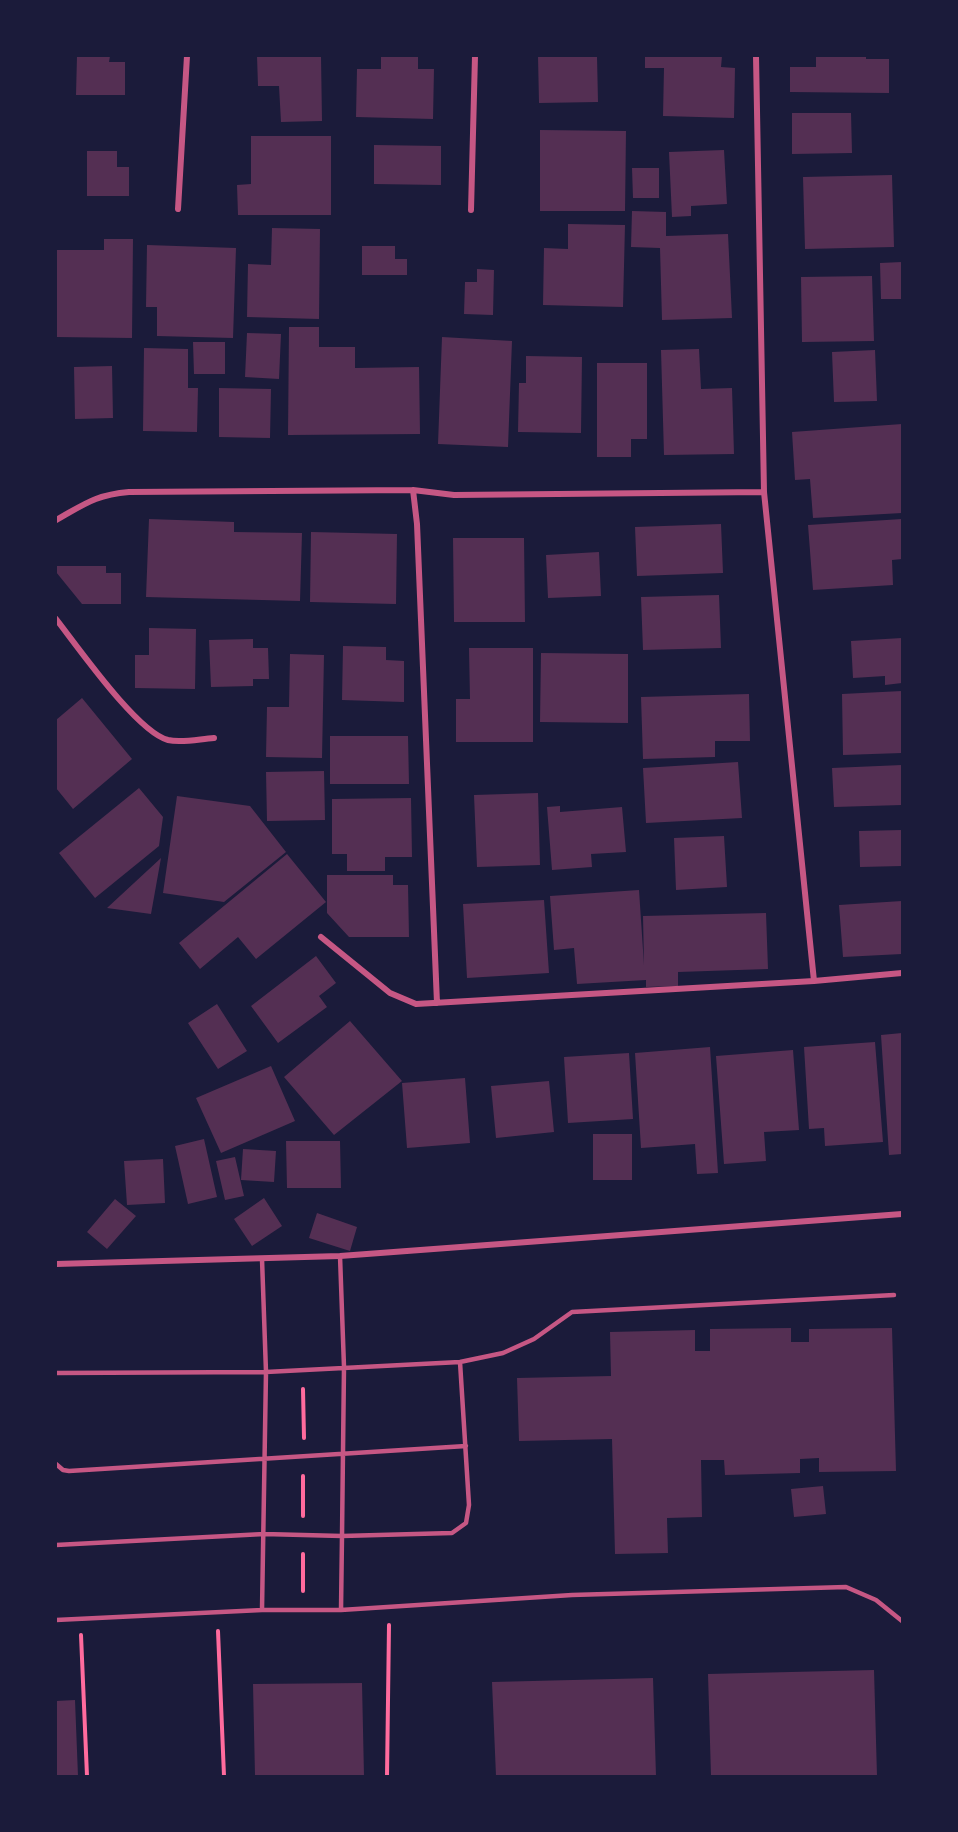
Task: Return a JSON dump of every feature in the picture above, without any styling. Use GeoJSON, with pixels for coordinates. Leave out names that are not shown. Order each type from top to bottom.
{"type":"FeatureCollection","features":[{"type":"Feature","properties":{"kind":"street"},"geometry":{"type":"LineString","coordinates":[[178,209],[187,56]]}},
{"type":"Feature","properties":{"kind":"street"},"geometry":{"type":"LineString","coordinates":[[471,210],[475,56]]}},
{"type":"Feature","properties":{"kind":"street"},"geometry":{"type":"LineString","coordinates":[[756,56],[764,492],[814,981]]}},
{"type":"Feature","properties":{"kind":"street"},"geometry":{"type":"LineString","coordinates":[[56,520],[89,500],[129,492],[412,489],[454,495],[764,492]]}},
{"type":"Feature","properties":{"kind":"street"},"geometry":{"type":"LineString","coordinates":[[412,489],[417,536],[437,1003]]}},
{"type":"Feature","properties":{"kind":"street"},"geometry":{"type":"LineString","coordinates":[[56,619],[129,711],[150,731],[169,740],[214,738]]}},
{"type":"Feature","properties":{"kind":"street"},"geometry":{"type":"LineString","coordinates":[[321,936],[390,993],[416,1004],[903,974]]}},
{"type":"Feature","properties":{"kind":"street"},"geometry":{"type":"LineString","coordinates":[[56,1264],[340,1256],[903,1213]]}},
{"type":"Feature","properties":{"kind":"lane"},"geometry":{"type":"LineString","coordinates":[[340,1256],[344,1367],[341,1610]]}},
{"type":"Feature","properties":{"kind":"lane"},"geometry":{"type":"LineString","coordinates":[[262,1259],[266,1372],[262,1610]]}},
{"type":"Feature","properties":{"kind":"lane"},"geometry":{"type":"LineString","coordinates":[[56,1373],[266,1372],[460,1362],[503,1353],[534,1339],[572,1312],[894,1295]]}},
{"type":"Feature","properties":{"kind":"lane"},"geometry":{"type":"LineString","coordinates":[[56,1545],[264,1534],[342,1536],[452,1533],[466,1523],[469,1504],[460,1362]]}},
{"type":"Feature","properties":{"kind":"lane"},"geometry":{"type":"LineString","coordinates":[[56,1464],[63,1470],[69,1471],[466,1446]]}},
{"type":"Feature","properties":{"kind":"lane"},"geometry":{"type":"LineString","coordinates":[[56,1620],[262,1610],[341,1610],[572,1595],[846,1587],[876,1600],[903,1621]]}},
{"type":"Feature","properties":{"kind":"path"},"geometry":{"type":"LineString","coordinates":[[303,1370],[303,1610]]}},
{"type":"Feature","properties":{"kind":"path"},"geometry":{"type":"LineString","coordinates":[[387,1776],[389,1606]]}},
{"type":"Feature","properties":{"kind":"path"},"geometry":{"type":"LineString","coordinates":[[217,1612],[224,1776]]}},
{"type":"Feature","properties":{"kind":"path"},"geometry":{"type":"LineString","coordinates":[[81,1620],[87,1776]]}},
{"type":"Feature","properties":{"kind":"building"},"geometry":{"type":"Polygon","coordinates":[[[77,56],[110,56],[109,62],[125,62],[125,95],[76,95],[77,56]]]}},
{"type":"Feature","properties":{"kind":"building"},"geometry":{"type":"Polygon","coordinates":[[[257,56],[321,56],[322,121],[281,122],[279,86],[258,86],[257,56]]]}},
{"type":"Feature","properties":{"kind":"building"},"geometry":{"type":"Polygon","coordinates":[[[381,56],[418,56],[418,69],[434,69],[433,119],[356,117],[357,69],[381,69],[381,56]]]}},
{"type":"Feature","properties":{"kind":"building"},"geometry":{"type":"Polygon","coordinates":[[[538,56],[597,56],[598,102],[539,103],[538,56]]]}},
{"type":"Feature","properties":{"kind":"building"},"geometry":{"type":"Polygon","coordinates":[[[645,56],[722,56],[721,67],[735,68],[734,118],[663,116],[664,68],[645,68],[645,56]]]}},
{"type":"Feature","properties":{"kind":"building"},"geometry":{"type":"Polygon","coordinates":[[[816,56],[866,56],[866,59],[889,59],[889,93],[790,92],[790,67],[816,67],[816,56]]]}},
{"type":"Feature","properties":{"kind":"building"},"geometry":{"type":"Polygon","coordinates":[[[792,113],[851,113],[852,153],[792,154],[792,113]]]}},
{"type":"Feature","properties":{"kind":"building"},"geometry":{"type":"Polygon","coordinates":[[[540,130],[626,131],[625,211],[540,211],[540,130]]]}},
{"type":"Feature","properties":{"kind":"building"},"geometry":{"type":"Polygon","coordinates":[[[251,136],[331,136],[331,215],[238,215],[237,185],[251,184],[251,136]]]}},
{"type":"Feature","properties":{"kind":"building"},"geometry":{"type":"Polygon","coordinates":[[[374,145],[441,146],[441,185],[374,184],[374,145]]]}},
{"type":"Feature","properties":{"kind":"building"},"geometry":{"type":"Polygon","coordinates":[[[724,150],[727,204],[691,206],[691,216],[672,217],[669,152],[724,150]]]}},
{"type":"Feature","properties":{"kind":"building"},"geometry":{"type":"Polygon","coordinates":[[[87,151],[117,151],[117,167],[129,167],[129,196],[87,196],[87,151]]]}},
{"type":"Feature","properties":{"kind":"building"},"geometry":{"type":"Polygon","coordinates":[[[632,168],[659,168],[659,198],[633,198],[632,168]]]}},
{"type":"Feature","properties":{"kind":"building"},"geometry":{"type":"Polygon","coordinates":[[[892,175],[894,247],[805,249],[803,177],[892,175]]]}},
{"type":"Feature","properties":{"kind":"building"},"geometry":{"type":"Polygon","coordinates":[[[632,211],[666,212],[666,236],[728,234],[732,318],[662,320],[660,248],[631,247],[632,211]]]}},
{"type":"Feature","properties":{"kind":"building"},"geometry":{"type":"Polygon","coordinates":[[[568,224],[625,225],[623,307],[543,305],[544,248],[568,249],[568,224]]]}},
{"type":"Feature","properties":{"kind":"building"},"geometry":{"type":"Polygon","coordinates":[[[272,228],[320,229],[319,319],[247,317],[248,264],[271,265],[272,228]]]}},
{"type":"Feature","properties":{"kind":"building"},"geometry":{"type":"Polygon","coordinates":[[[104,239],[133,239],[132,338],[56,337],[56,250],[104,250],[104,239]]]}},
{"type":"Feature","properties":{"kind":"building"},"geometry":{"type":"Polygon","coordinates":[[[147,245],[236,248],[233,338],[157,336],[157,307],[146,307],[147,245]]]}},
{"type":"Feature","properties":{"kind":"building"},"geometry":{"type":"Polygon","coordinates":[[[362,246],[395,246],[395,259],[407,259],[407,275],[362,275],[362,246]]]}},
{"type":"Feature","properties":{"kind":"building"},"geometry":{"type":"Polygon","coordinates":[[[902,262],[902,299],[881,299],[880,263],[902,262]]]}},
{"type":"Feature","properties":{"kind":"building"},"geometry":{"type":"Polygon","coordinates":[[[477,269],[494,270],[493,315],[464,314],[465,282],[477,282],[477,269]]]}},
{"type":"Feature","properties":{"kind":"building"},"geometry":{"type":"Polygon","coordinates":[[[872,276],[874,341],[802,342],[801,277],[872,276]]]}},
{"type":"Feature","properties":{"kind":"building"},"geometry":{"type":"Polygon","coordinates":[[[289,327],[319,327],[319,347],[355,347],[355,368],[419,367],[420,434],[288,435],[289,327]]]}},
{"type":"Feature","properties":{"kind":"building"},"geometry":{"type":"Polygon","coordinates":[[[247,333],[281,334],[279,379],[245,377],[247,333]]]}},
{"type":"Feature","properties":{"kind":"building"},"geometry":{"type":"Polygon","coordinates":[[[442,337],[512,341],[508,447],[438,444],[442,337]]]}},
{"type":"Feature","properties":{"kind":"building"},"geometry":{"type":"Polygon","coordinates":[[[193,342],[225,342],[225,374],[194,374],[193,342]]]}},
{"type":"Feature","properties":{"kind":"building"},"geometry":{"type":"Polygon","coordinates":[[[144,348],[188,349],[188,388],[198,388],[197,432],[143,431],[144,348]]]}},
{"type":"Feature","properties":{"kind":"building"},"geometry":{"type":"Polygon","coordinates":[[[699,349],[701,389],[732,388],[734,454],[664,455],[661,350],[699,349]]]}},
{"type":"Feature","properties":{"kind":"building"},"geometry":{"type":"Polygon","coordinates":[[[875,350],[877,401],[834,402],[832,352],[875,350]]]}},
{"type":"Feature","properties":{"kind":"building"},"geometry":{"type":"Polygon","coordinates":[[[526,356],[582,357],[581,433],[518,432],[519,383],[526,383],[526,356]]]}},
{"type":"Feature","properties":{"kind":"building"},"geometry":{"type":"Polygon","coordinates":[[[597,363],[647,363],[647,439],[631,439],[631,457],[597,457],[597,363]]]}},
{"type":"Feature","properties":{"kind":"building"},"geometry":{"type":"Polygon","coordinates":[[[112,366],[113,418],[75,419],[74,367],[112,366]]]}},
{"type":"Feature","properties":{"kind":"building"},"geometry":{"type":"Polygon","coordinates":[[[219,388],[271,389],[270,438],[219,437],[219,388]]]}},
{"type":"Feature","properties":{"kind":"building"},"geometry":{"type":"Polygon","coordinates":[[[902,424],[902,513],[813,518],[810,479],[795,480],[792,432],[902,424]]]}},
{"type":"Feature","properties":{"kind":"building"},"geometry":{"type":"Polygon","coordinates":[[[149,519],[234,522],[234,532],[302,533],[300,601],[146,597],[149,519]]]}},
{"type":"Feature","properties":{"kind":"building"},"geometry":{"type":"Polygon","coordinates":[[[902,519],[902,559],[892,560],[893,585],[813,590],[808,525],[902,519]]]}},
{"type":"Feature","properties":{"kind":"building"},"geometry":{"type":"Polygon","coordinates":[[[721,524],[723,573],[637,576],[635,527],[721,524]]]}},
{"type":"Feature","properties":{"kind":"building"},"geometry":{"type":"Polygon","coordinates":[[[311,532],[397,534],[396,604],[310,602],[311,532]]]}},
{"type":"Feature","properties":{"kind":"building"},"geometry":{"type":"Polygon","coordinates":[[[453,538],[524,538],[525,622],[454,622],[453,538]]]}},
{"type":"Feature","properties":{"kind":"building"},"geometry":{"type":"Polygon","coordinates":[[[599,552],[601,596],[548,598],[546,555],[599,552]]]}},
{"type":"Feature","properties":{"kind":"building"},"geometry":{"type":"Polygon","coordinates":[[[56,566],[106,566],[106,573],[121,573],[121,604],[82,604],[56,572],[56,566]]]}},
{"type":"Feature","properties":{"kind":"building"},"geometry":{"type":"Polygon","coordinates":[[[719,595],[721,648],[643,650],[641,597],[719,595]]]}},
{"type":"Feature","properties":{"kind":"building"},"geometry":{"type":"Polygon","coordinates":[[[149,628],[196,629],[195,689],[135,688],[135,655],[149,655],[149,628]]]}},
{"type":"Feature","properties":{"kind":"building"},"geometry":{"type":"Polygon","coordinates":[[[902,638],[902,683],[885,685],[885,676],[853,678],[851,641],[902,638]]]}},
{"type":"Feature","properties":{"kind":"building"},"geometry":{"type":"Polygon","coordinates":[[[253,639],[253,648],[268,648],[269,679],[253,679],[253,686],[211,687],[209,640],[253,639]]]}},
{"type":"Feature","properties":{"kind":"building"},"geometry":{"type":"Polygon","coordinates":[[[343,646],[386,647],[386,660],[404,661],[404,702],[342,700],[343,646]]]}},
{"type":"Feature","properties":{"kind":"building"},"geometry":{"type":"Polygon","coordinates":[[[469,648],[533,648],[533,742],[456,742],[456,699],[470,699],[469,648]]]}},
{"type":"Feature","properties":{"kind":"building"},"geometry":{"type":"Polygon","coordinates":[[[541,653],[628,654],[628,723],[540,722],[541,653]]]}},
{"type":"Feature","properties":{"kind":"building"},"geometry":{"type":"Polygon","coordinates":[[[290,654],[324,655],[322,758],[266,757],[267,707],[289,707],[290,654]]]}},
{"type":"Feature","properties":{"kind":"building"},"geometry":{"type":"Polygon","coordinates":[[[902,691],[902,753],[843,755],[842,694],[902,691]]]}},
{"type":"Feature","properties":{"kind":"building"},"geometry":{"type":"Polygon","coordinates":[[[749,694],[750,741],[715,741],[715,757],[643,759],[641,697],[749,694]]]}},
{"type":"Feature","properties":{"kind":"building"},"geometry":{"type":"Polygon","coordinates":[[[82,698],[132,759],[73,809],[56,788],[56,720],[82,698]]]}},
{"type":"Feature","properties":{"kind":"building"},"geometry":{"type":"Polygon","coordinates":[[[330,736],[408,736],[409,784],[330,784],[330,736]]]}},
{"type":"Feature","properties":{"kind":"building"},"geometry":{"type":"Polygon","coordinates":[[[738,762],[742,818],[646,823],[643,768],[738,762]]]}},
{"type":"Feature","properties":{"kind":"building"},"geometry":{"type":"Polygon","coordinates":[[[902,765],[902,805],[834,807],[832,768],[902,765]]]}},
{"type":"Feature","properties":{"kind":"building"},"geometry":{"type":"Polygon","coordinates":[[[324,771],[325,820],[267,821],[266,772],[324,771]]]}},
{"type":"Feature","properties":{"kind":"building"},"geometry":{"type":"Polygon","coordinates":[[[139,788],[163,817],[159,846],[95,898],[59,853],[139,788]]]}},
{"type":"Feature","properties":{"kind":"building"},"geometry":{"type":"Polygon","coordinates":[[[538,793],[540,865],[477,867],[474,795],[538,793]]]}},
{"type":"Feature","properties":{"kind":"building"},"geometry":{"type":"Polygon","coordinates":[[[177,796],[250,806],[286,852],[224,902],[163,893],[177,796]]]}},
{"type":"Feature","properties":{"kind":"building"},"geometry":{"type":"Polygon","coordinates":[[[411,798],[412,857],[385,857],[385,871],[347,871],[347,854],[332,854],[332,799],[411,798]]]}},
{"type":"Feature","properties":{"kind":"building"},"geometry":{"type":"Polygon","coordinates":[[[560,806],[560,812],[622,807],[626,852],[591,854],[592,867],[552,870],[547,807],[560,806]]]}},
{"type":"Feature","properties":{"kind":"building"},"geometry":{"type":"Polygon","coordinates":[[[902,830],[902,866],[860,867],[859,831],[902,830]]]}},
{"type":"Feature","properties":{"kind":"building"},"geometry":{"type":"Polygon","coordinates":[[[724,836],[727,887],[676,890],[674,838],[724,836]]]}},
{"type":"Feature","properties":{"kind":"building"},"geometry":{"type":"Polygon","coordinates":[[[287,854],[326,902],[256,959],[238,937],[200,969],[179,943],[287,854]]]}},
{"type":"Feature","properties":{"kind":"building"},"geometry":{"type":"Polygon","coordinates":[[[161,858],[151,914],[107,908],[161,858]]]}},
{"type":"Feature","properties":{"kind":"building"},"geometry":{"type":"Polygon","coordinates":[[[327,875],[393,875],[393,885],[408,885],[409,937],[349,937],[327,913],[327,875]]]}},
{"type":"Feature","properties":{"kind":"building"},"geometry":{"type":"Polygon","coordinates":[[[639,890],[644,965],[643,916],[766,913],[768,969],[678,972],[678,986],[646,987],[646,980],[577,984],[574,948],[554,950],[550,896],[639,890]]]}},
{"type":"Feature","properties":{"kind":"building"},"geometry":{"type":"Polygon","coordinates":[[[544,900],[549,973],[467,978],[463,904],[544,900]]]}},
{"type":"Feature","properties":{"kind":"building"},"geometry":{"type":"Polygon","coordinates":[[[902,901],[902,954],[843,957],[839,905],[902,901]]]}},
{"type":"Feature","properties":{"kind":"building"},"geometry":{"type":"Polygon","coordinates":[[[316,956],[336,983],[319,996],[327,1007],[278,1043],[251,1006],[316,956]]]}},
{"type":"Feature","properties":{"kind":"building"},"geometry":{"type":"Polygon","coordinates":[[[217,1004],[247,1051],[218,1069],[188,1023],[217,1004]]]}},
{"type":"Feature","properties":{"kind":"building"},"geometry":{"type":"Polygon","coordinates":[[[350,1021],[402,1081],[334,1135],[284,1077],[350,1021]]]}},
{"type":"Feature","properties":{"kind":"building"},"geometry":{"type":"Polygon","coordinates":[[[902,1033],[902,1154],[889,1155],[881,1035],[902,1033]]]}},
{"type":"Feature","properties":{"kind":"building"},"geometry":{"type":"Polygon","coordinates":[[[875,1042],[883,1142],[825,1146],[824,1128],[809,1129],[804,1047],[875,1042]]]}},
{"type":"Feature","properties":{"kind":"building"},"geometry":{"type":"Polygon","coordinates":[[[710,1047],[718,1173],[697,1174],[695,1144],[641,1148],[635,1053],[710,1047]]]}},
{"type":"Feature","properties":{"kind":"building"},"geometry":{"type":"Polygon","coordinates":[[[793,1050],[799,1130],[764,1132],[766,1161],[724,1164],[716,1056],[793,1050]]]}},
{"type":"Feature","properties":{"kind":"building"},"geometry":{"type":"Polygon","coordinates":[[[629,1053],[633,1119],[568,1123],[564,1057],[629,1053]]]}},
{"type":"Feature","properties":{"kind":"building"},"geometry":{"type":"Polygon","coordinates":[[[271,1066],[295,1121],[221,1153],[196,1098],[271,1066]]]}},
{"type":"Feature","properties":{"kind":"building"},"geometry":{"type":"Polygon","coordinates":[[[465,1078],[470,1143],[407,1148],[402,1083],[465,1078]]]}},
{"type":"Feature","properties":{"kind":"building"},"geometry":{"type":"Polygon","coordinates":[[[549,1081],[554,1132],[496,1138],[491,1086],[549,1081]]]}},
{"type":"Feature","properties":{"kind":"building"},"geometry":{"type":"Polygon","coordinates":[[[593,1134],[632,1134],[632,1180],[593,1180],[593,1134]]]}},
{"type":"Feature","properties":{"kind":"building"},"geometry":{"type":"Polygon","coordinates":[[[204,1139],[217,1197],[188,1204],[175,1146],[204,1139]]]}},
{"type":"Feature","properties":{"kind":"building"},"geometry":{"type":"Polygon","coordinates":[[[286,1141],[340,1141],[341,1188],[287,1188],[286,1141]]]}},
{"type":"Feature","properties":{"kind":"building"},"geometry":{"type":"Polygon","coordinates":[[[243,1149],[276,1151],[274,1182],[241,1180],[243,1149]]]}},
{"type":"Feature","properties":{"kind":"building"},"geometry":{"type":"Polygon","coordinates":[[[235,1157],[244,1196],[225,1200],[216,1161],[235,1157]]]}},
{"type":"Feature","properties":{"kind":"building"},"geometry":{"type":"Polygon","coordinates":[[[163,1159],[165,1203],[127,1205],[124,1161],[163,1159]]]}},
{"type":"Feature","properties":{"kind":"building"},"geometry":{"type":"Polygon","coordinates":[[[264,1198],[282,1226],[252,1246],[234,1219],[264,1198]]]}},
{"type":"Feature","properties":{"kind":"building"},"geometry":{"type":"Polygon","coordinates":[[[115,1199],[136,1216],[107,1249],[87,1232],[115,1199]]]}},
{"type":"Feature","properties":{"kind":"building"},"geometry":{"type":"Polygon","coordinates":[[[317,1213],[357,1227],[350,1251],[309,1238],[317,1213]]]}},
{"type":"Feature","properties":{"kind":"building"},"geometry":{"type":"Polygon","coordinates":[[[791,1328],[791,1342],[809,1342],[809,1329],[892,1328],[896,1471],[819,1472],[819,1458],[800,1459],[800,1473],[725,1475],[724,1460],[701,1460],[702,1517],[667,1518],[668,1553],[615,1554],[612,1439],[519,1441],[517,1378],[611,1376],[610,1332],[695,1330],[695,1351],[710,1351],[710,1329],[791,1328]]]}},
{"type":"Feature","properties":{"kind":"building"},"geometry":{"type":"Polygon","coordinates":[[[823,1486],[826,1514],[794,1517],[791,1489],[823,1486]]]}},
{"type":"Feature","properties":{"kind":"building"},"geometry":{"type":"Polygon","coordinates":[[[874,1670],[877,1776],[711,1776],[708,1674],[874,1670]]]}},
{"type":"Feature","properties":{"kind":"building"},"geometry":{"type":"Polygon","coordinates":[[[653,1678],[656,1776],[496,1776],[492,1682],[653,1678]]]}},
{"type":"Feature","properties":{"kind":"building"},"geometry":{"type":"Polygon","coordinates":[[[362,1683],[364,1776],[255,1776],[253,1684],[362,1683]]]}},
{"type":"Feature","properties":{"kind":"building"},"geometry":{"type":"Polygon","coordinates":[[[75,1700],[78,1776],[56,1776],[56,1701],[75,1700]]]}}]}
